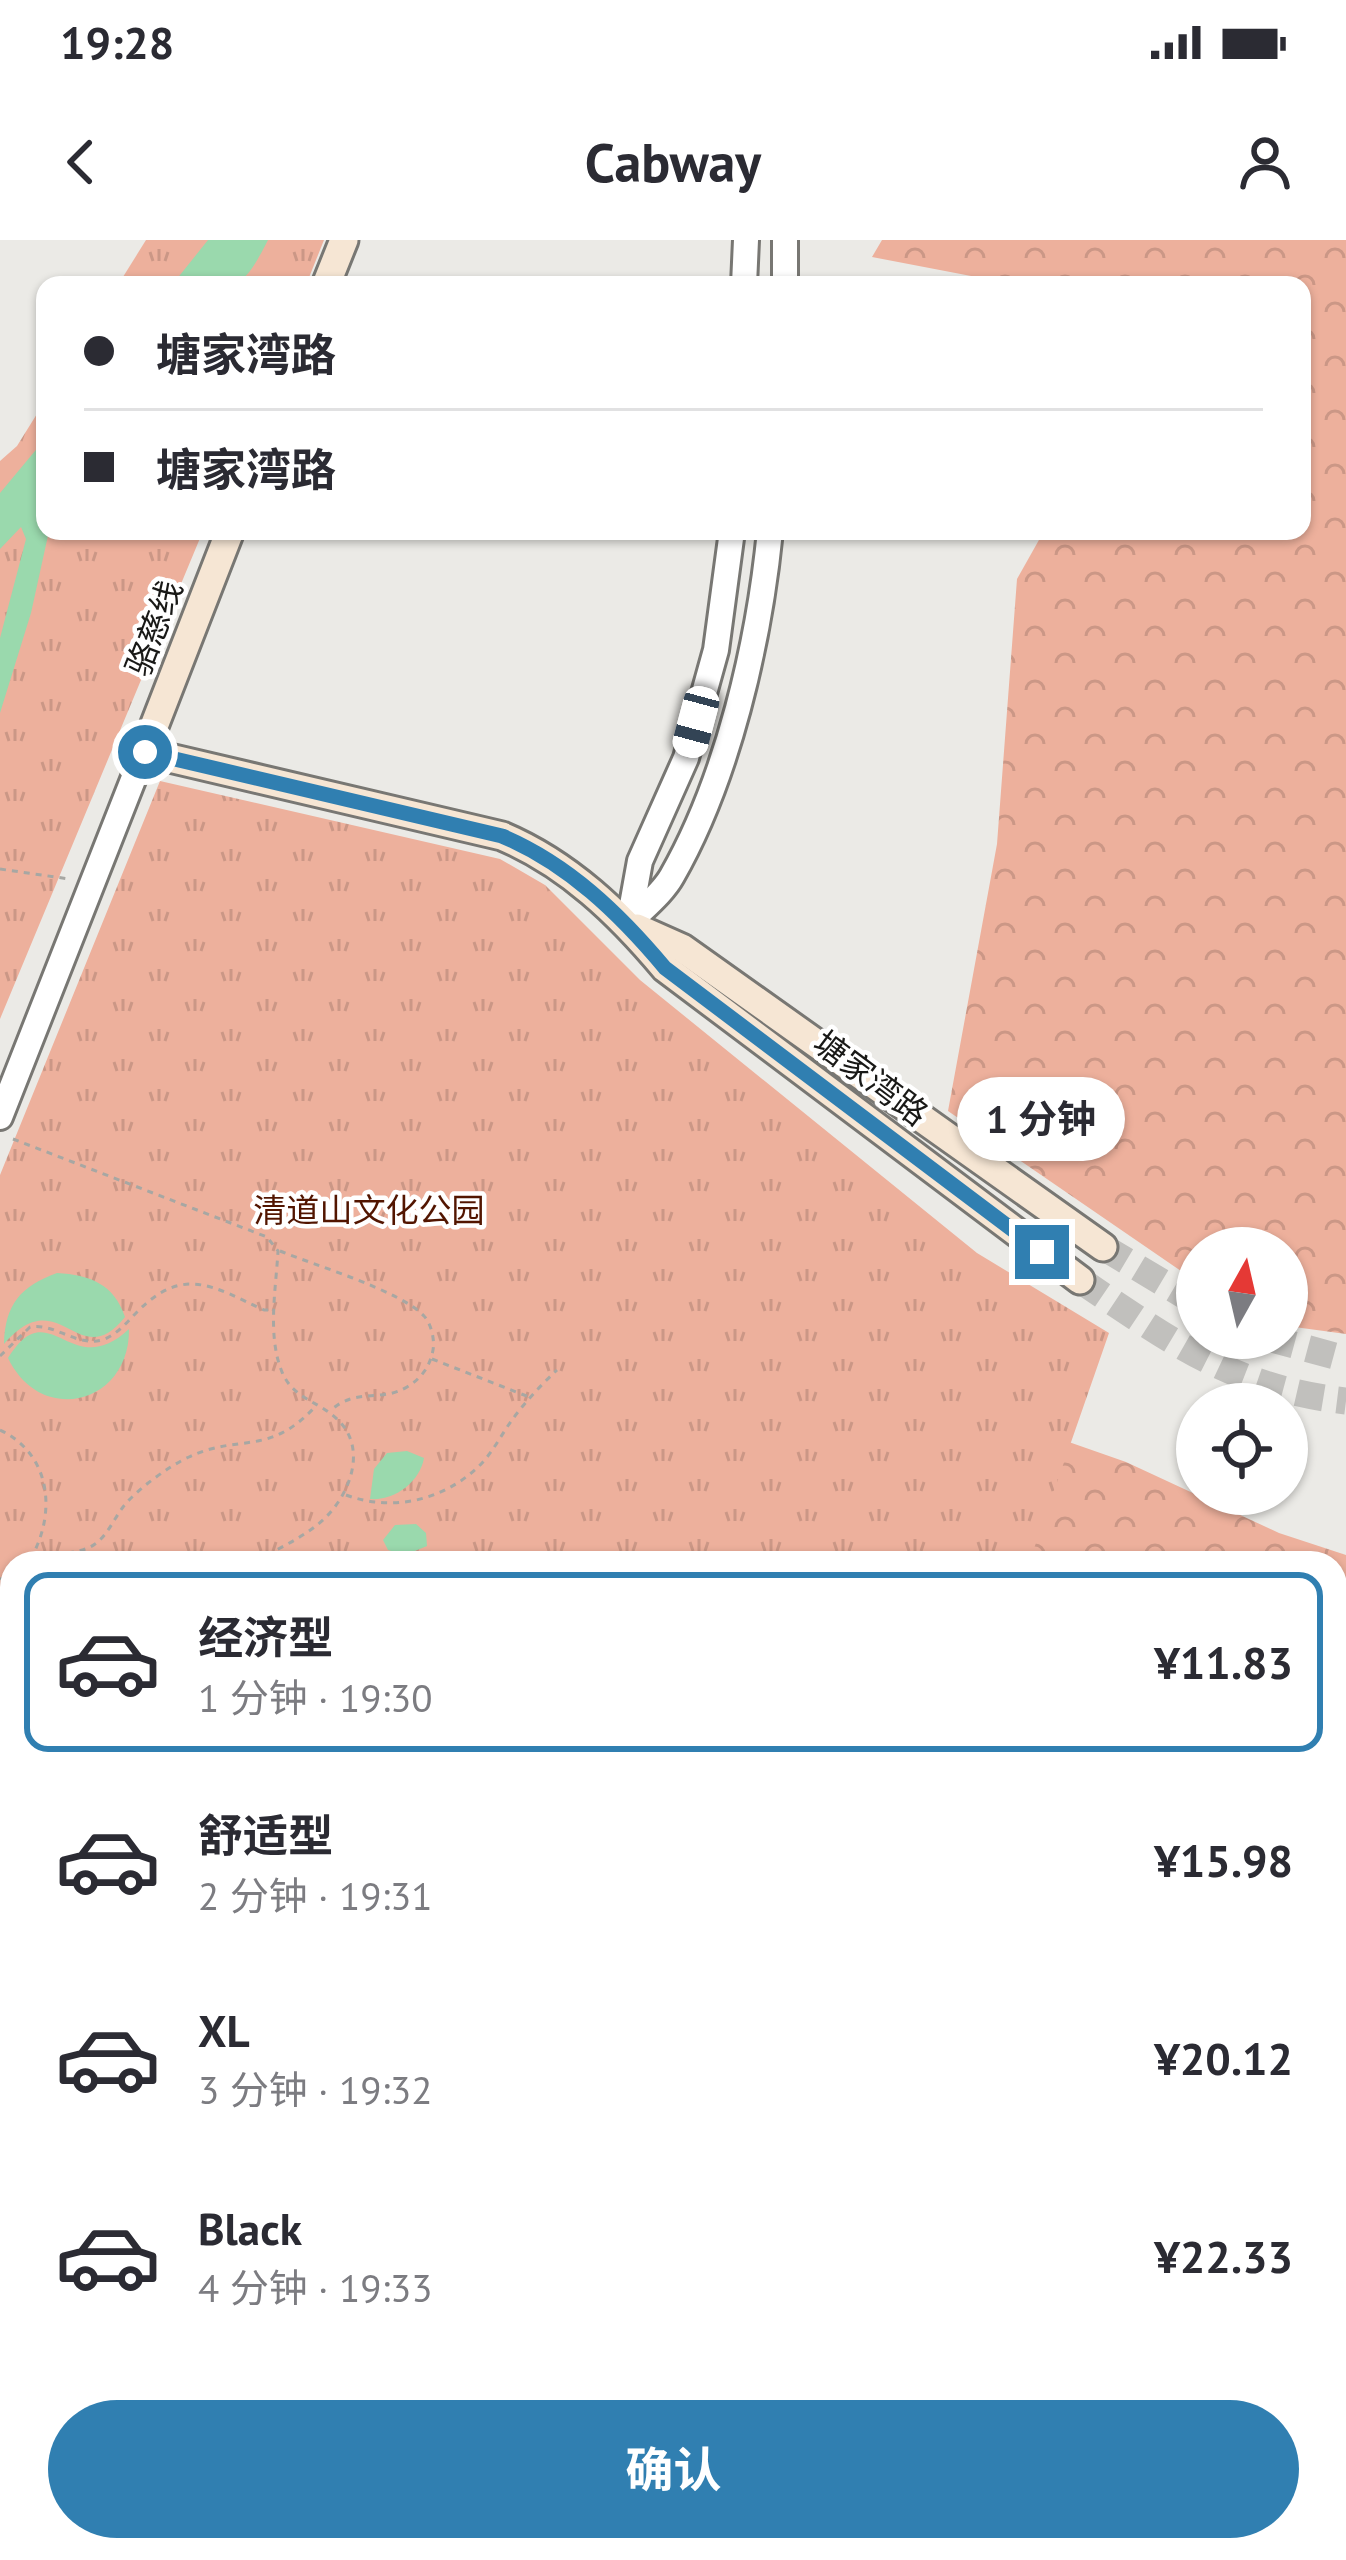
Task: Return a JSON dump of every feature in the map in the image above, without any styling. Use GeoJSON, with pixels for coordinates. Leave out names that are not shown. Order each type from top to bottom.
{"type":"FeatureCollection","features":[{"type":"Feature","properties":{"kind":"main road"},"geometry":{"type":"LineString","coordinates":[[330,276],[344,240]]}},
{"type":"Feature","properties":{"kind":"main road","name":"骆慈线"},"geometry":{"type":"LineString","coordinates":[[145,752],[227,540]]}},
{"type":"Feature","properties":{"kind":"main road","name":"塘家湾路"},"geometry":{"type":"LineString","coordinates":[[145,752],[502,836],[555,862],[628,924],[665,968],[1080,1280]]}},
{"type":"Feature","properties":{"kind":"main road","name":"塘家湾路"},"geometry":{"type":"LineString","coordinates":[[628,924],[682,948],[1102,1247]]}},
{"type":"Feature","properties":{"kind":"street"},"geometry":{"type":"LineString","coordinates":[[744,276],[746,240]]}},
{"type":"Feature","properties":{"kind":"street"},"geometry":{"type":"LineString","coordinates":[[785,240],[785,276]]}},
{"type":"Feature","properties":{"kind":"street"},"geometry":{"type":"LineString","coordinates":[[628,924],[640,861],[686,758],[716,650],[731,540]]}},
{"type":"Feature","properties":{"kind":"street"},"geometry":{"type":"LineString","coordinates":[[628,924],[670,880],[716,778],[748,660],[768,540]]}},
{"type":"Feature","properties":{"kind":"street"},"geometry":{"type":"LineString","coordinates":[[0,1117],[145,752]]}},
{"type":"Feature","properties":{"kind":"path"},"geometry":{"type":"LineString","coordinates":[[0,868],[93,883]]}},
{"type":"Feature","properties":{"kind":"path"},"geometry":{"type":"LineString","coordinates":[[0,1134],[267,1237],[278,1251],[404,1301],[427,1318],[435,1344],[428,1369],[406,1388],[352,1396],[328,1412]]}},
{"type":"Feature","properties":{"kind":"path"},"geometry":{"type":"LineString","coordinates":[[272,1551],[320,1523],[344,1494],[354,1448],[342,1424],[289,1386],[280,1368],[273,1310],[278,1251]]}},
{"type":"Feature","properties":{"kind":"path"},"geometry":{"type":"LineString","coordinates":[[0,1356],[30,1327],[51,1327],[79,1340],[105,1339],[175,1285],[194,1282],[218,1287],[273,1310]]}},
{"type":"Feature","properties":{"kind":"path"},"geometry":{"type":"LineString","coordinates":[[431,1358],[531,1397]]}},
{"type":"Feature","properties":{"kind":"path"},"geometry":{"type":"LineString","coordinates":[[344,1494],[371,1504],[396,1505],[443,1492],[479,1466],[557,1370]]}},
{"type":"Feature","properties":{"kind":"path"},"geometry":{"type":"LineString","coordinates":[[70,1551],[99,1542],[141,1489],[176,1464],[224,1447],[275,1439],[296,1427],[316,1406]]}},
{"type":"Feature","properties":{"kind":"path"},"geometry":{"type":"LineString","coordinates":[[0,1430],[32,1453],[44,1476],[44,1520],[34,1551]]}},
{"type":"Feature","properties":{"kind":"green space"},"geometry":{"type":"Polygon","coordinates":[[[146,240],[324,240],[310,276],[124,276],[146,240]]]}},
{"type":"Feature","properties":{"kind":"green space"},"geometry":{"type":"Polygon","coordinates":[[[882,240],[1346,240],[1346,1334],[1308,1329],[1308,1227],[1176,1227],[1176,1268],[948,1111],[997,844],[1017,579],[1039,540],[1311,540],[1311,276],[971,276],[872,257],[882,240]]]}},
{"type":"Feature","properties":{"kind":"green space"},"geometry":{"type":"Polygon","coordinates":[[[36,415],[36,540],[199,540],[0,1019],[0,461],[17,446],[36,415]]]}},
{"type":"Feature","properties":{"kind":"green space","name":"清道山文化公园"},"geometry":{"type":"Polygon","coordinates":[[[160,781],[500,859],[545,885],[640,980],[977,1253],[1109,1333],[1033,1551],[0,1551],[0,1175],[160,781]]]}},
{"type":"Feature","properties":{"kind":"green space"},"geometry":{"type":"Polygon","coordinates":[[[1000,1418],[1126,1462],[1176,1485],[1176,1515],[1240,1515],[1334,1551],[489,1551],[1000,1418]]]}},
{"type":"Feature","properties":{"kind":"shaded area"},"geometry":{"type":"Polygon","coordinates":[[[208,240],[268,240],[245,276],[179,276],[208,240]]]}},
{"type":"Feature","properties":{"kind":"shaded area"},"geometry":{"type":"Polygon","coordinates":[[[36,450],[36,540],[47,540],[31,613],[0,713],[0,638],[26,539],[21,527],[0,549],[0,493],[36,450]]]}},
{"type":"Feature","properties":{"kind":"shaded area"},"geometry":{"type":"Polygon","coordinates":[[[57,1273],[99,1283],[114,1296],[125,1317],[109,1332],[94,1337],[40,1321],[23,1327],[4,1344],[17,1298],[57,1273]]]}},
{"type":"Feature","properties":{"kind":"shaded area"},"geometry":{"type":"Polygon","coordinates":[[[129,1329],[125,1355],[115,1375],[81,1398],[41,1393],[23,1380],[8,1358],[23,1339],[36,1333],[91,1347],[109,1343],[129,1329]]]}},
{"type":"Feature","properties":{"kind":"shaded area"},"geometry":{"type":"Polygon","coordinates":[[[407,1451],[424,1458],[417,1475],[397,1493],[370,1499],[374,1469],[387,1453],[407,1451]]]}},
{"type":"Feature","properties":{"kind":"shaded area"},"geometry":{"type":"Polygon","coordinates":[[[416,1524],[426,1533],[427,1546],[415,1551],[388,1550],[383,1540],[395,1525],[416,1524]]]}},
{"type":"Feature","properties":{"kind":"tunnel"},"geometry":{"type":"LineString","coordinates":[[1103,1247],[1176,1290]]}},
{"type":"Feature","properties":{"kind":"tunnel"},"geometry":{"type":"LineString","coordinates":[[1080,1280],[1205,1359],[1270,1385],[1346,1401]]}},
{"type":"Feature","properties":{"kind":"tunnel"},"geometry":{"type":"LineString","coordinates":[[1308,1349],[1346,1359]]}},
{"type":"Feature","properties":{"kind":"route"},"geometry":{"type":"LineString","coordinates":[[145,752],[502,836],[533,849],[628,924],[665,968],[1042,1252]]}}]}
